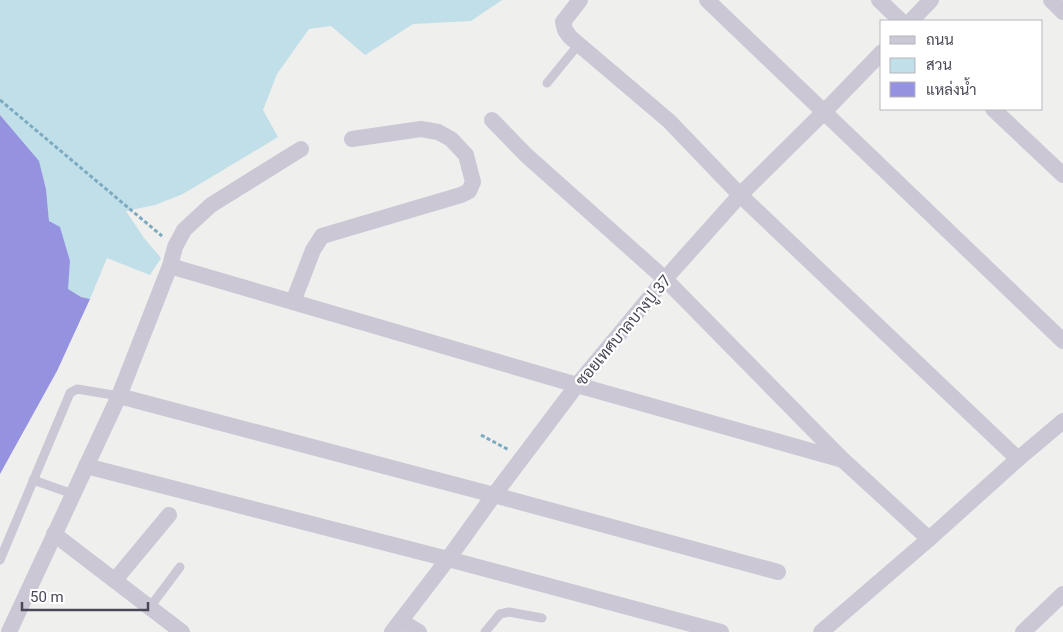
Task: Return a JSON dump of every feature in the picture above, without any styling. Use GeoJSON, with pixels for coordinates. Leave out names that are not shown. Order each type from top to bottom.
{"type":"FeatureCollection","features":[{"type":"Feature","properties":{"kind":"street"},"geometry":{"type":"LineString","coordinates":[[580,0],[563,22],[565,30],[669,121],[740,195],[1018,460]]}},
{"type":"Feature","properties":{"kind":"street"},"geometry":{"type":"LineString","coordinates":[[707,0],[1063,341]]}},
{"type":"Feature","properties":{"kind":"street"},"geometry":{"type":"LineString","coordinates":[[879,0],[900,20]]}},
{"type":"Feature","properties":{"kind":"street"},"geometry":{"type":"LineString","coordinates":[[912,20],[931,0]]}},
{"type":"Feature","properties":{"kind":"street"},"geometry":{"type":"LineString","coordinates":[[1051,0],[1063,12]]}},
{"type":"Feature","properties":{"kind":"street","name":"ซอยเทศบาลบางปู 37"},"geometry":{"type":"LineString","coordinates":[[396,626],[577,385],[665,279],[740,195],[880,54]]}},
{"type":"Feature","properties":{"kind":"street"},"geometry":{"type":"LineString","coordinates":[[994,110],[1063,175]]}},
{"type":"Feature","properties":{"kind":"street"},"geometry":{"type":"LineString","coordinates":[[492,120],[526,155],[665,279],[842,460],[929,539]]}},
{"type":"Feature","properties":{"kind":"street"},"geometry":{"type":"LineString","coordinates":[[294,302],[312,250],[322,236],[461,195],[469,191],[473,182],[466,155],[451,139],[438,132],[421,129],[352,139]]}},
{"type":"Feature","properties":{"kind":"street"},"geometry":{"type":"LineString","coordinates":[[9,632],[119,396],[170,266],[175,247],[184,230],[211,205],[301,149]]}},
{"type":"Feature","properties":{"kind":"street"},"geometry":{"type":"LineString","coordinates":[[170,266],[842,460]]}},
{"type":"Feature","properties":{"kind":"street"},"geometry":{"type":"LineString","coordinates":[[119,396],[778,572]]}},
{"type":"Feature","properties":{"kind":"street"},"geometry":{"type":"LineString","coordinates":[[820,632],[1063,421]]}},
{"type":"Feature","properties":{"kind":"street"},"geometry":{"type":"LineString","coordinates":[[86,466],[448,559],[721,632]]}},
{"type":"Feature","properties":{"kind":"street"},"geometry":{"type":"LineString","coordinates":[[115,580],[169,515]]}},
{"type":"Feature","properties":{"kind":"street"},"geometry":{"type":"LineString","coordinates":[[54,534],[182,632]]}},
{"type":"Feature","properties":{"kind":"street"},"geometry":{"type":"LineString","coordinates":[[1023,632],[1063,594]]}},
{"type":"Feature","properties":{"kind":"street"},"geometry":{"type":"LineString","coordinates":[[396,626],[419,632]]}},
{"type":"Feature","properties":{"kind":"lane"},"geometry":{"type":"LineString","coordinates":[[547,83],[579,44]]}},
{"type":"Feature","properties":{"kind":"lane"},"geometry":{"type":"LineString","coordinates":[[0,560],[70,394],[77,389],[119,396]]}},
{"type":"Feature","properties":{"kind":"lane"},"geometry":{"type":"LineString","coordinates":[[33,480],[72,494]]}},
{"type":"Feature","properties":{"kind":"lane"},"geometry":{"type":"LineString","coordinates":[[150,607],[180,567]]}},
{"type":"Feature","properties":{"kind":"lane"},"geometry":{"type":"LineString","coordinates":[[485,632],[500,614],[509,612],[542,618]]}},
{"type":"Feature","properties":{"kind":"path"},"geometry":{"type":"LineString","coordinates":[[0,100],[175,247]]}},
{"type":"Feature","properties":{"kind":"path"},"geometry":{"type":"LineString","coordinates":[[481,435],[522,457]]}},
{"type":"Feature","properties":{"kind":"green space"},"geometry":{"type":"Polygon","coordinates":[[[0,0],[502,0],[471,21],[413,24],[365,55],[331,26],[309,29],[277,74],[263,110],[278,137],[183,194],[155,205],[126,211],[144,238],[161,258],[150,275],[107,258],[90,299],[81,297],[67,289],[70,261],[49,221],[46,189],[39,162],[0,115],[0,0]]]}},
{"type":"Feature","properties":{"kind":"water"},"geometry":{"type":"Polygon","coordinates":[[[0,115],[39,161],[46,189],[49,221],[60,227],[70,261],[68,289],[81,297],[90,299],[57,371],[0,474],[0,115]]]}}]}
